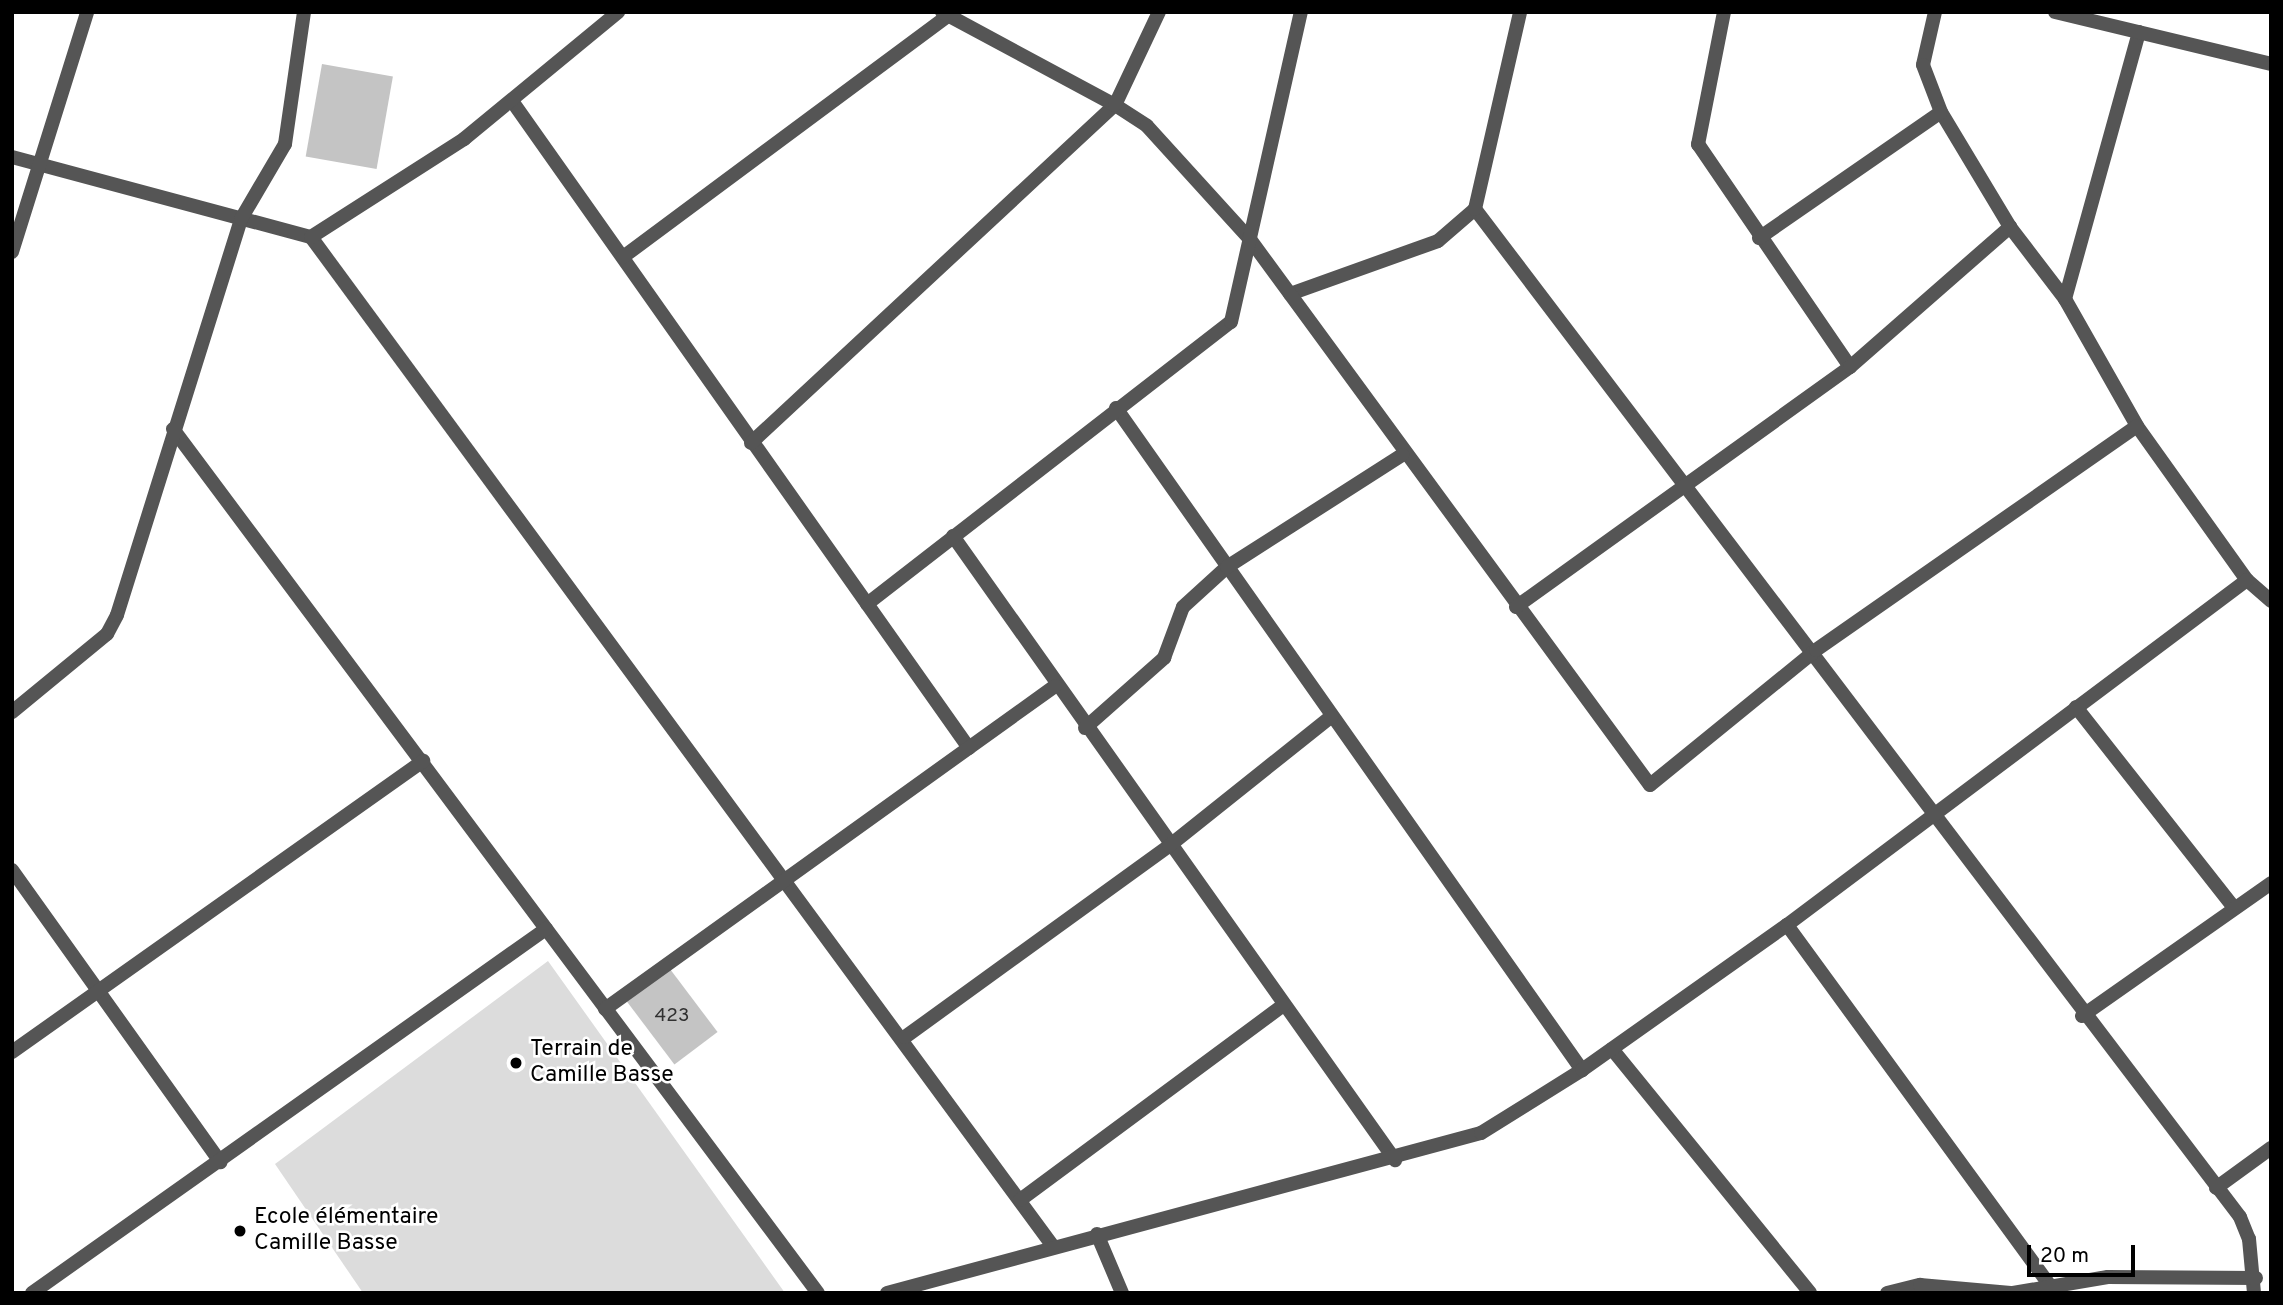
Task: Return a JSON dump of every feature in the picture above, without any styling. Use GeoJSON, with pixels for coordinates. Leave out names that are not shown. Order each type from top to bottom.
{"type":"FeatureCollection","features":[{"type":"Feature","properties":{"kind":"street"},"geometry":{"type":"LineString","coordinates":[[12,252],[87,12]]}},
{"type":"Feature","properties":{"kind":"street"},"geometry":{"type":"LineString","coordinates":[[12,712],[107,634],[241,219],[285,144],[304,12]]}},
{"type":"Feature","properties":{"kind":"street"},"geometry":{"type":"LineString","coordinates":[[311,237],[512,101],[618,12]]}},
{"type":"Feature","properties":{"kind":"street"},"geometry":{"type":"LineString","coordinates":[[751,443],[1115,105],[1158,12]]}},
{"type":"Feature","properties":{"kind":"street"},"geometry":{"type":"LineString","coordinates":[[867,604],[1116,408],[1231,322],[1301,12]]}},
{"type":"Feature","properties":{"kind":"street"},"geometry":{"type":"LineString","coordinates":[[1290,294],[1438,241],[1475,209],[1520,12]]}},
{"type":"Feature","properties":{"kind":"street"},"geometry":{"type":"LineString","coordinates":[[1724,12],[1696,133],[1704,159],[1850,367]]}},
{"type":"Feature","properties":{"kind":"street"},"geometry":{"type":"LineString","coordinates":[[1936,12],[1923,65],[1941,113],[2010,227],[2065,299],[2137,426],[2246,580],[2271,601]]}},
{"type":"Feature","properties":{"kind":"street"},"geometry":{"type":"LineString","coordinates":[[2055,12],[2271,64]]}},
{"type":"Feature","properties":{"kind":"street"},"geometry":{"type":"LineString","coordinates":[[623,257],[945,14],[1115,105],[1147,126],[1250,238],[1402,455],[1650,785],[1816,650],[2137,426]]}},
{"type":"Feature","properties":{"kind":"street"},"geometry":{"type":"LineString","coordinates":[[2065,299],[2139,32]]}},
{"type":"Feature","properties":{"kind":"street"},"geometry":{"type":"LineString","coordinates":[[512,101],[751,443],[970,748]]}},
{"type":"Feature","properties":{"kind":"street"},"geometry":{"type":"LineString","coordinates":[[1759,239],[1941,113]]}},
{"type":"Feature","properties":{"kind":"street"},"geometry":{"type":"LineString","coordinates":[[12,157],[311,237],[785,880],[905,1037],[1052,1245]]}},
{"type":"Feature","properties":{"kind":"street"},"geometry":{"type":"LineString","coordinates":[[1475,209],[1687,488],[1816,650],[1938,811],[2082,1016],[2240,1217],[2255,1286],[2108,1277],[2012,1293],[1920,1285],[1888,1293]]}},
{"type":"Feature","properties":{"kind":"street"},"geometry":{"type":"LineString","coordinates":[[1516,607],[1687,488],[1850,367],[2010,227]]}},
{"type":"Feature","properties":{"kind":"street"},"geometry":{"type":"LineString","coordinates":[[1116,408],[1582,1070]]}},
{"type":"Feature","properties":{"kind":"street"},"geometry":{"type":"LineString","coordinates":[[173,429],[818,1293]]}},
{"type":"Feature","properties":{"kind":"street"},"geometry":{"type":"LineString","coordinates":[[1085,729],[1164,658],[1183,607],[1227,567],[1402,455]]}},
{"type":"Feature","properties":{"kind":"street"},"geometry":{"type":"LineString","coordinates":[[953,536],[1085,729],[1395,1160]]}},
{"type":"Feature","properties":{"kind":"street"},"geometry":{"type":"LineString","coordinates":[[887,1293],[1052,1245],[1395,1160],[1481,1133],[1582,1070],[1787,925],[2246,580]]}},
{"type":"Feature","properties":{"kind":"street"},"geometry":{"type":"LineString","coordinates":[[605,1009],[1055,686]]}},
{"type":"Feature","properties":{"kind":"street"},"geometry":{"type":"LineString","coordinates":[[2076,707],[2234,908]]}},
{"type":"Feature","properties":{"kind":"street"},"geometry":{"type":"LineString","coordinates":[[905,1037],[1169,846],[1332,716]]}},
{"type":"Feature","properties":{"kind":"street"},"geometry":{"type":"LineString","coordinates":[[12,1052],[423,761]]}},
{"type":"Feature","properties":{"kind":"street"},"geometry":{"type":"LineString","coordinates":[[12,870],[220,1162]]}},
{"type":"Feature","properties":{"kind":"street"},"geometry":{"type":"LineString","coordinates":[[2082,1016],[2271,883]]}},
{"type":"Feature","properties":{"kind":"street"},"geometry":{"type":"LineString","coordinates":[[1787,925],[2050,1286]]}},
{"type":"Feature","properties":{"kind":"street"},"geometry":{"type":"LineString","coordinates":[[32,1293],[546,929]]}},
{"type":"Feature","properties":{"kind":"street"},"geometry":{"type":"LineString","coordinates":[[1020,1200],[1284,1005]]}},
{"type":"Feature","properties":{"kind":"street"},"geometry":{"type":"LineString","coordinates":[[1612,1049],[1810,1293]]}},
{"type":"Feature","properties":{"kind":"street"},"geometry":{"type":"LineString","coordinates":[[2216,1188],[2271,1148]]}},
{"type":"Feature","properties":{"kind":"street"},"geometry":{"type":"LineString","coordinates":[[1097,1234],[1122,1293]]}},
{"type":"Feature","properties":{"kind":"street"},"geometry":{"type":"LineString","coordinates":[[2105,1293],[2108,1277]]}},
{"type":"Feature","properties":{"kind":"shaded area","name":"Terrain de Camille Basse"},"geometry":{"type":"Polygon","coordinates":[[[548,961],[785,1293],[363,1293],[275,1164],[548,961]]]}},
{"type":"Feature","properties":{"kind":"building"},"geometry":{"type":"Polygon","coordinates":[[[322,64],[393,77],[377,169],[306,157],[322,64]]]}},
{"type":"Feature","properties":{"kind":"building"},"geometry":{"type":"Polygon","coordinates":[[[670,969],[718,1032],[674,1065],[627,1001],[670,969]]]}},
{"type":"Feature","properties":{"kind":"place","name":"Terrain de Camille Basse"},"geometry":{"type":"Point","coordinates":[516,1063]}},
{"type":"Feature","properties":{"kind":"place","name":"Ecole élémentaire Camille Basse"},"geometry":{"type":"Point","coordinates":[240,1231]}}]}
